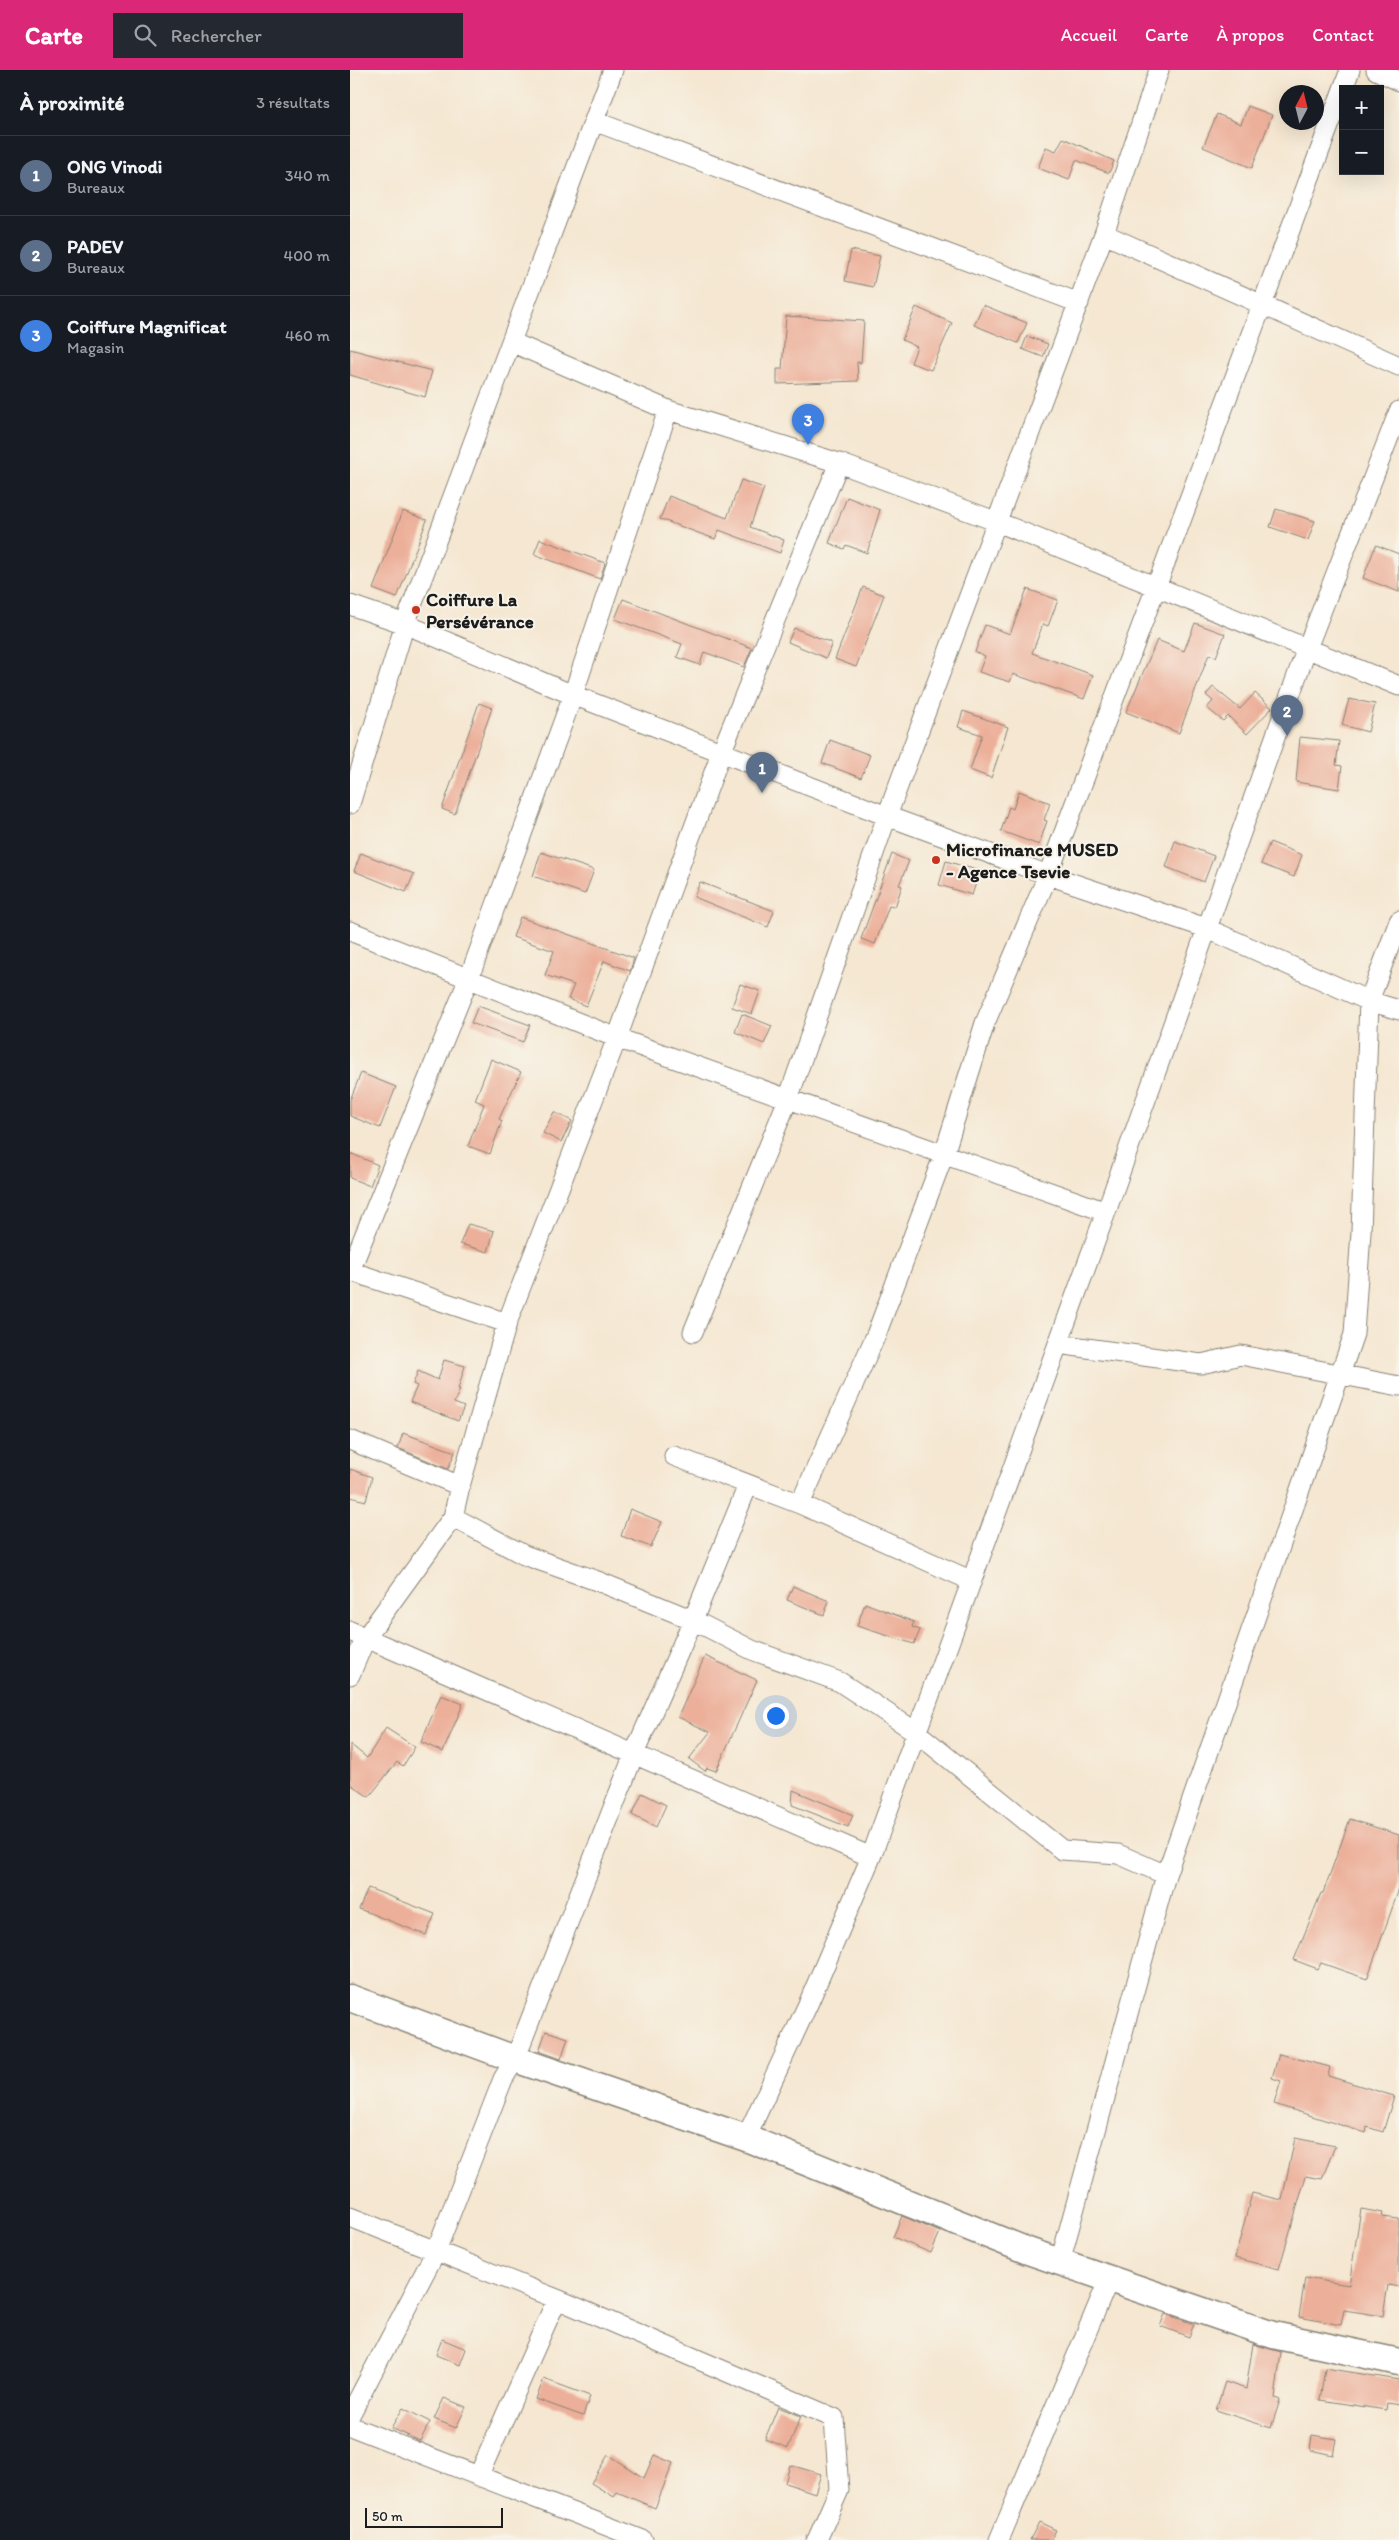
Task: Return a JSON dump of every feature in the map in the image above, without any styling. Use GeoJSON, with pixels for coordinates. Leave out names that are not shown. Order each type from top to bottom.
{"type":"FeatureCollection","features":[{"type":"Feature","properties":{"kind":"street"},"geometry":{"type":"LineString","coordinates":[[350,804],[405,624],[613,70]]}},
{"type":"Feature","properties":{"kind":"street"},"geometry":{"type":"LineString","coordinates":[[693,1332],[788,1099],[887,816],[995,521],[1104,234],[1159,70]]}},
{"type":"Feature","properties":{"kind":"street"},"geometry":{"type":"LineString","coordinates":[[1344,85],[1350,70]]}},
{"type":"Feature","properties":{"kind":"street"},"geometry":{"type":"LineString","coordinates":[[1376,70],[1399,82]]}},
{"type":"Feature","properties":{"kind":"street"},"geometry":{"type":"LineString","coordinates":[[800,1504],[876,1335],[944,1154],[985,1023],[1048,876],[1155,586],[1339,100]]}},
{"type":"Feature","properties":{"kind":"street"},"geometry":{"type":"LineString","coordinates":[[594,121],[1079,303]]}},
{"type":"Feature","properties":{"kind":"street"},"geometry":{"type":"LineString","coordinates":[[1104,234],[1261,306],[1399,366]]}},
{"type":"Feature","properties":{"kind":"street"},"geometry":{"type":"LineString","coordinates":[[511,342],[668,410],[839,463],[995,521],[1399,686]]}},
{"type":"Feature","properties":{"kind":"street"},"geometry":{"type":"LineString","coordinates":[[506,1322],[350,1271],[468,978],[573,695],[668,410]]}},
{"type":"Feature","properties":{"kind":"street"},"geometry":{"type":"LineString","coordinates":[[746,2138],[809,2002],[871,1857],[1106,1212],[1307,648],[1399,412]]}},
{"type":"Feature","properties":{"kind":"street"},"geometry":{"type":"LineString","coordinates":[[350,1675],[358,1634],[453,1517],[506,1322],[617,1038],[721,753],[839,463]]}},
{"type":"Feature","properties":{"kind":"street"},"geometry":{"type":"LineString","coordinates":[[350,605],[405,624],[573,695],[887,816],[1048,876],[1206,928],[1369,1001],[1399,1010]]}},
{"type":"Feature","properties":{"kind":"street"},"geometry":{"type":"LineString","coordinates":[[1060,2262],[1166,1875],[1354,1334],[1361,1232],[1369,1001],[1399,921]]}},
{"type":"Feature","properties":{"kind":"street"},"geometry":{"type":"LineString","coordinates":[[350,931],[617,1038],[1106,1212]]}},
{"type":"Feature","properties":{"kind":"street"},"geometry":{"type":"LineString","coordinates":[[1058,1344],[1201,1364],[1241,1355],[1340,1376],[1399,1386]]}},
{"type":"Feature","properties":{"kind":"street"},"geometry":{"type":"LineString","coordinates":[[350,1440],[460,1486]]}},
{"type":"Feature","properties":{"kind":"street"},"geometry":{"type":"LineString","coordinates":[[674,1456],[800,1504],[972,1581]]}},
{"type":"Feature","properties":{"kind":"street"},"geometry":{"type":"LineString","coordinates":[[350,2415],[436,2251],[503,2079],[515,2058],[634,1754],[693,1620],[748,1485]]}},
{"type":"Feature","properties":{"kind":"street"},"geometry":{"type":"LineString","coordinates":[[453,1517],[524,1555],[600,1582],[693,1620],[752,1650],[840,1682],[916,1732],[1062,1850],[1118,1854],[1166,1875]]}},
{"type":"Feature","properties":{"kind":"street"},"geometry":{"type":"LineString","coordinates":[[358,1634],[871,1857]]}},
{"type":"Feature","properties":{"kind":"street"},"geometry":{"type":"LineString","coordinates":[[350,1998],[515,2058],[746,2138],[1060,2262],[1273,2335],[1399,2362]]}},
{"type":"Feature","properties":{"kind":"street"},"geometry":{"type":"LineString","coordinates":[[350,2217],[557,2299],[834,2418],[839,2490],[817,2540]]}},
{"type":"Feature","properties":{"kind":"street"},"geometry":{"type":"LineString","coordinates":[[999,2540],[1109,2279]]}},
{"type":"Feature","properties":{"kind":"street"},"geometry":{"type":"LineString","coordinates":[[478,2477],[557,2299]]}},
{"type":"Feature","properties":{"kind":"street"},"geometry":{"type":"LineString","coordinates":[[350,2426],[643,2540]]}},
{"type":"Feature","properties":{"kind":"building"},"geometry":{"type":"Polygon","coordinates":[[[1248,106],[1272,115],[1252,168],[1203,147],[1217,114],[1241,124],[1248,106]]]}},
{"type":"Feature","properties":{"kind":"building"},"geometry":{"type":"Polygon","coordinates":[[[1063,138],[1114,161],[1109,173],[1076,160],[1069,180],[1038,168],[1046,147],[1056,151],[1063,138]]]}},
{"type":"Feature","properties":{"kind":"building"},"geometry":{"type":"Polygon","coordinates":[[[851,250],[880,256],[873,287],[845,281],[851,250]]]}},
{"type":"Feature","properties":{"kind":"building"},"geometry":{"type":"Polygon","coordinates":[[[983,305],[1027,323],[1018,343],[974,325],[983,305]]]}},
{"type":"Feature","properties":{"kind":"building"},"geometry":{"type":"Polygon","coordinates":[[[916,307],[952,323],[931,370],[911,363],[917,347],[902,340],[916,307]]]}},
{"type":"Feature","properties":{"kind":"building"},"geometry":{"type":"Polygon","coordinates":[[[786,316],[864,321],[861,363],[857,362],[858,381],[777,384],[777,369],[782,369],[786,316]]]}},
{"type":"Feature","properties":{"kind":"building"},"geometry":{"type":"Polygon","coordinates":[[[1027,336],[1048,344],[1043,357],[1022,349],[1027,336]]]}},
{"type":"Feature","properties":{"kind":"building"},"geometry":{"type":"Polygon","coordinates":[[[350,349],[432,371],[425,397],[350,375],[350,349]]]}},
{"type":"Feature","properties":{"kind":"building"},"geometry":{"type":"Polygon","coordinates":[[[741,480],[764,488],[750,527],[784,540],[780,553],[719,530],[715,539],[660,519],[669,496],[727,518],[741,480]]]}},
{"type":"Feature","properties":{"kind":"building"},"geometry":{"type":"Polygon","coordinates":[[[847,497],[880,510],[867,553],[846,545],[844,549],[829,543],[847,497]]]}},
{"type":"Feature","properties":{"kind":"building"},"geometry":{"type":"Polygon","coordinates":[[[1276,509],[1315,521],[1308,540],[1270,527],[1276,509]]]}},
{"type":"Feature","properties":{"kind":"building"},"geometry":{"type":"Polygon","coordinates":[[[403,511],[427,520],[397,598],[373,589],[403,511]]]}},
{"type":"Feature","properties":{"kind":"building"},"geometry":{"type":"Polygon","coordinates":[[[540,539],[605,563],[600,579],[534,554],[540,539]]]}},
{"type":"Feature","properties":{"kind":"building"},"geometry":{"type":"Polygon","coordinates":[[[1376,545],[1399,554],[1399,592],[1363,578],[1376,545]]]}},
{"type":"Feature","properties":{"kind":"building"},"geometry":{"type":"Polygon","coordinates":[[[863,587],[884,595],[856,667],[835,659],[863,587]]]}},
{"type":"Feature","properties":{"kind":"building"},"geometry":{"type":"Polygon","coordinates":[[[1027,589],[1058,600],[1048,626],[1043,624],[1032,653],[1093,675],[1084,699],[1013,674],[1010,682],[979,672],[985,656],[975,652],[985,625],[1010,634],[1027,589]]]}},
{"type":"Feature","properties":{"kind":"building"},"geometry":{"type":"Polygon","coordinates":[[[623,599],[752,648],[744,667],[704,652],[700,665],[677,657],[682,644],[615,619],[623,599]]]}},
{"type":"Feature","properties":{"kind":"building"},"geometry":{"type":"Polygon","coordinates":[[[1195,623],[1225,634],[1216,657],[1209,654],[1179,733],[1126,712],[1157,640],[1184,651],[1195,623]]]}},
{"type":"Feature","properties":{"kind":"building"},"geometry":{"type":"Polygon","coordinates":[[[794,628],[832,643],[826,658],[788,642],[794,628]]]}},
{"type":"Feature","properties":{"kind":"building"},"geometry":{"type":"Polygon","coordinates":[[[1213,687],[1240,709],[1255,693],[1272,708],[1247,734],[1228,716],[1223,721],[1207,708],[1213,701],[1206,695],[1213,687]]]}},
{"type":"Feature","properties":{"kind":"building"},"geometry":{"type":"Polygon","coordinates":[[[1349,699],[1375,704],[1368,732],[1342,725],[1349,699]]]}},
{"type":"Feature","properties":{"kind":"building"},"geometry":{"type":"Polygon","coordinates":[[[479,703],[492,708],[455,814],[442,809],[479,703]]]}},
{"type":"Feature","properties":{"kind":"building"},"geometry":{"type":"Polygon","coordinates":[[[963,711],[1008,727],[991,778],[970,770],[982,735],[958,727],[963,711]]]}},
{"type":"Feature","properties":{"kind":"building"},"geometry":{"type":"Polygon","coordinates":[[[1300,737],[1339,741],[1336,765],[1342,766],[1339,789],[1296,782],[1300,737]]]}},
{"type":"Feature","properties":{"kind":"building"},"geometry":{"type":"Polygon","coordinates":[[[830,740],[870,755],[861,778],[822,763],[830,740]]]}},
{"type":"Feature","properties":{"kind":"building"},"geometry":{"type":"Polygon","coordinates":[[[1019,791],[1050,803],[1044,820],[1047,821],[1039,845],[1001,831],[1009,807],[1013,809],[1019,791]]]}},
{"type":"Feature","properties":{"kind":"building"},"geometry":{"type":"Polygon","coordinates":[[[1175,841],[1214,856],[1204,882],[1166,867],[1175,841]]]}},
{"type":"Feature","properties":{"kind":"building"},"geometry":{"type":"Polygon","coordinates":[[[1270,842],[1302,855],[1294,877],[1261,864],[1270,842]]]}},
{"type":"Feature","properties":{"kind":"building"},"geometry":{"type":"Polygon","coordinates":[[[541,852],[594,870],[585,894],[533,876],[541,852]]]}},
{"type":"Feature","properties":{"kind":"building"},"geometry":{"type":"Polygon","coordinates":[[[361,853],[414,874],[406,892],[354,871],[361,853]]]}},
{"type":"Feature","properties":{"kind":"building"},"geometry":{"type":"Polygon","coordinates":[[[892,854],[909,861],[899,885],[902,886],[895,907],[889,906],[875,944],[861,939],[892,854]]]}},
{"type":"Feature","properties":{"kind":"building"},"geometry":{"type":"Polygon","coordinates":[[[946,861],[980,871],[972,895],[939,885],[946,861]]]}},
{"type":"Feature","properties":{"kind":"building"},"geometry":{"type":"Polygon","coordinates":[[[700,882],[774,911],[768,927],[694,897],[700,882]]]}},
{"type":"Feature","properties":{"kind":"building"},"geometry":{"type":"Polygon","coordinates":[[[520,917],[634,958],[630,971],[604,961],[586,1006],[568,999],[574,985],[545,975],[554,951],[513,937],[520,917]]]}},
{"type":"Feature","properties":{"kind":"building"},"geometry":{"type":"Polygon","coordinates":[[[740,984],[760,991],[752,1014],[732,1007],[740,984]]]}},
{"type":"Feature","properties":{"kind":"building"},"geometry":{"type":"Polygon","coordinates":[[[478,1006],[530,1025],[523,1042],[471,1023],[478,1006]]]}},
{"type":"Feature","properties":{"kind":"building"},"geometry":{"type":"Polygon","coordinates":[[[742,1014],[772,1026],[764,1044],[735,1032],[742,1014]]]}},
{"type":"Feature","properties":{"kind":"building"},"geometry":{"type":"Polygon","coordinates":[[[491,1059],[521,1072],[499,1119],[502,1121],[490,1154],[468,1146],[484,1104],[475,1100],[491,1059]]]}},
{"type":"Feature","properties":{"kind":"building"},"geometry":{"type":"Polygon","coordinates":[[[361,1073],[396,1087],[380,1128],[350,1116],[350,1100],[361,1073]]]}},
{"type":"Feature","properties":{"kind":"building"},"geometry":{"type":"Polygon","coordinates":[[[554,1112],[572,1121],[561,1142],[543,1133],[554,1112]]]}},
{"type":"Feature","properties":{"kind":"building"},"geometry":{"type":"Polygon","coordinates":[[[350,1153],[378,1165],[370,1186],[350,1178],[350,1153]]]}},
{"type":"Feature","properties":{"kind":"building"},"geometry":{"type":"Polygon","coordinates":[[[468,1224],[494,1231],[488,1252],[460,1244],[468,1224]]]}},
{"type":"Feature","properties":{"kind":"building"},"geometry":{"type":"Polygon","coordinates":[[[444,1360],[465,1366],[458,1389],[460,1389],[454,1403],[464,1407],[458,1421],[410,1402],[417,1386],[413,1384],[418,1371],[438,1380],[444,1360]]]}},
{"type":"Feature","properties":{"kind":"building"},"geometry":{"type":"Polygon","coordinates":[[[403,1433],[455,1452],[448,1469],[398,1448],[403,1433]]]}},
{"type":"Feature","properties":{"kind":"building"},"geometry":{"type":"Polygon","coordinates":[[[350,1469],[372,1477],[366,1501],[350,1497],[350,1469]]]}},
{"type":"Feature","properties":{"kind":"building"},"geometry":{"type":"Polygon","coordinates":[[[630,1509],[662,1522],[651,1547],[621,1536],[630,1509]]]}},
{"type":"Feature","properties":{"kind":"building"},"geometry":{"type":"Polygon","coordinates":[[[793,1586],[829,1601],[824,1615],[787,1600],[793,1586]]]}},
{"type":"Feature","properties":{"kind":"building"},"geometry":{"type":"Polygon","coordinates":[[[865,1603],[914,1622],[912,1627],[920,1630],[914,1644],[857,1626],[865,1603]]]}},
{"type":"Feature","properties":{"kind":"building"},"geometry":{"type":"Polygon","coordinates":[[[705,1656],[757,1680],[716,1771],[707,1768],[705,1771],[689,1759],[710,1732],[678,1717],[705,1656]]]}},
{"type":"Feature","properties":{"kind":"building"},"geometry":{"type":"Polygon","coordinates":[[[441,1695],[463,1704],[443,1752],[421,1742],[441,1695]]]}},
{"type":"Feature","properties":{"kind":"building"},"geometry":{"type":"Polygon","coordinates":[[[386,1728],[415,1747],[403,1766],[397,1762],[369,1797],[350,1784],[350,1744],[367,1758],[386,1728]]]}},
{"type":"Feature","properties":{"kind":"building"},"geometry":{"type":"Polygon","coordinates":[[[793,1790],[853,1815],[848,1827],[792,1805],[793,1790]]]}},
{"type":"Feature","properties":{"kind":"building"},"geometry":{"type":"Polygon","coordinates":[[[642,1793],[666,1805],[656,1827],[632,1815],[642,1793]]]}},
{"type":"Feature","properties":{"kind":"building"},"geometry":{"type":"Polygon","coordinates":[[[1350,1819],[1399,1835],[1399,1889],[1367,1979],[1321,1963],[1318,1969],[1294,1960],[1321,1893],[1323,1893],[1350,1819]]]}},
{"type":"Feature","properties":{"kind":"building"},"geometry":{"type":"Polygon","coordinates":[[[368,1888],[435,1914],[426,1935],[359,1909],[368,1888]]]}},
{"type":"Feature","properties":{"kind":"building"},"geometry":{"type":"Polygon","coordinates":[[[546,2031],[568,2038],[561,2059],[539,2051],[546,2031]]]}},
{"type":"Feature","properties":{"kind":"building"},"geometry":{"type":"Polygon","coordinates":[[[1279,2054],[1330,2067],[1328,2076],[1394,2096],[1383,2132],[1367,2127],[1366,2133],[1274,2104],[1281,2081],[1272,2078],[1279,2054]]]}},
{"type":"Feature","properties":{"kind":"building"},"geometry":{"type":"Polygon","coordinates":[[[1295,2138],[1335,2146],[1322,2179],[1306,2176],[1279,2269],[1235,2258],[1252,2193],[1282,2200],[1295,2138]]]}},
{"type":"Feature","properties":{"kind":"building"},"geometry":{"type":"Polygon","coordinates":[[[1361,2209],[1383,2213],[1382,2217],[1399,2219],[1399,2287],[1388,2285],[1383,2316],[1344,2310],[1341,2325],[1299,2317],[1305,2278],[1349,2285],[1361,2209]]]}},
{"type":"Feature","properties":{"kind":"building"},"geometry":{"type":"Polygon","coordinates":[[[902,2216],[940,2232],[931,2253],[893,2237],[902,2216]]]}},
{"type":"Feature","properties":{"kind":"building"},"geometry":{"type":"Polygon","coordinates":[[[1165,2314],[1194,2324],[1189,2337],[1160,2326],[1165,2314]]]}},
{"type":"Feature","properties":{"kind":"building"},"geometry":{"type":"Polygon","coordinates":[[[442,2339],[466,2349],[460,2365],[436,2355],[442,2339]]]}},
{"type":"Feature","properties":{"kind":"building"},"geometry":{"type":"Polygon","coordinates":[[[1253,2344],[1281,2352],[1275,2398],[1280,2400],[1271,2428],[1216,2410],[1225,2382],[1246,2389],[1253,2344]]]}},
{"type":"Feature","properties":{"kind":"building"},"geometry":{"type":"Polygon","coordinates":[[[1325,2368],[1399,2380],[1399,2405],[1387,2403],[1386,2410],[1320,2400],[1325,2368]]]}},
{"type":"Feature","properties":{"kind":"building"},"geometry":{"type":"Polygon","coordinates":[[[544,2379],[590,2396],[583,2416],[536,2399],[544,2379]]]}},
{"type":"Feature","properties":{"kind":"building"},"geometry":{"type":"Polygon","coordinates":[[[444,2398],[466,2407],[456,2428],[434,2419],[444,2398]]]}},
{"type":"Feature","properties":{"kind":"building"},"geometry":{"type":"Polygon","coordinates":[[[778,2407],[801,2416],[788,2448],[765,2439],[778,2407]]]}},
{"type":"Feature","properties":{"kind":"building"},"geometry":{"type":"Polygon","coordinates":[[[403,2408],[430,2422],[420,2441],[391,2428],[403,2408]]]}},
{"type":"Feature","properties":{"kind":"building"},"geometry":{"type":"Polygon","coordinates":[[[1312,2435],[1336,2439],[1333,2455],[1310,2450],[1312,2435]]]}},
{"type":"Feature","properties":{"kind":"building"},"geometry":{"type":"Polygon","coordinates":[[[608,2455],[644,2478],[654,2455],[673,2463],[655,2508],[617,2492],[614,2497],[591,2483],[608,2455]]]}},
{"type":"Feature","properties":{"kind":"building"},"geometry":{"type":"Polygon","coordinates":[[[790,2465],[821,2474],[815,2493],[785,2483],[790,2465]]]}},
{"type":"Feature","properties":{"kind":"building"},"geometry":{"type":"Polygon","coordinates":[[[1039,2522],[1056,2530],[1051,2540],[1030,2540],[1039,2522]]]}},
{"type":"Feature","properties":{"kind":"place","name":"Coiffure Magnificat"},"geometry":{"type":"Point","coordinates":[808,445]}},
{"type":"Feature","properties":{"kind":"place","name":"Coiffure La Persévérance"},"geometry":{"type":"Point","coordinates":[416,610]}},
{"type":"Feature","properties":{"kind":"place","name":"PADEV"},"geometry":{"type":"Point","coordinates":[1287,736]}},
{"type":"Feature","properties":{"kind":"place","name":"ONG Vinodi"},"geometry":{"type":"Point","coordinates":[762,793]}},
{"type":"Feature","properties":{"kind":"place","name":"Microfinance MUSED - Agence Tsevie"},"geometry":{"type":"Point","coordinates":[936,860]}}]}
